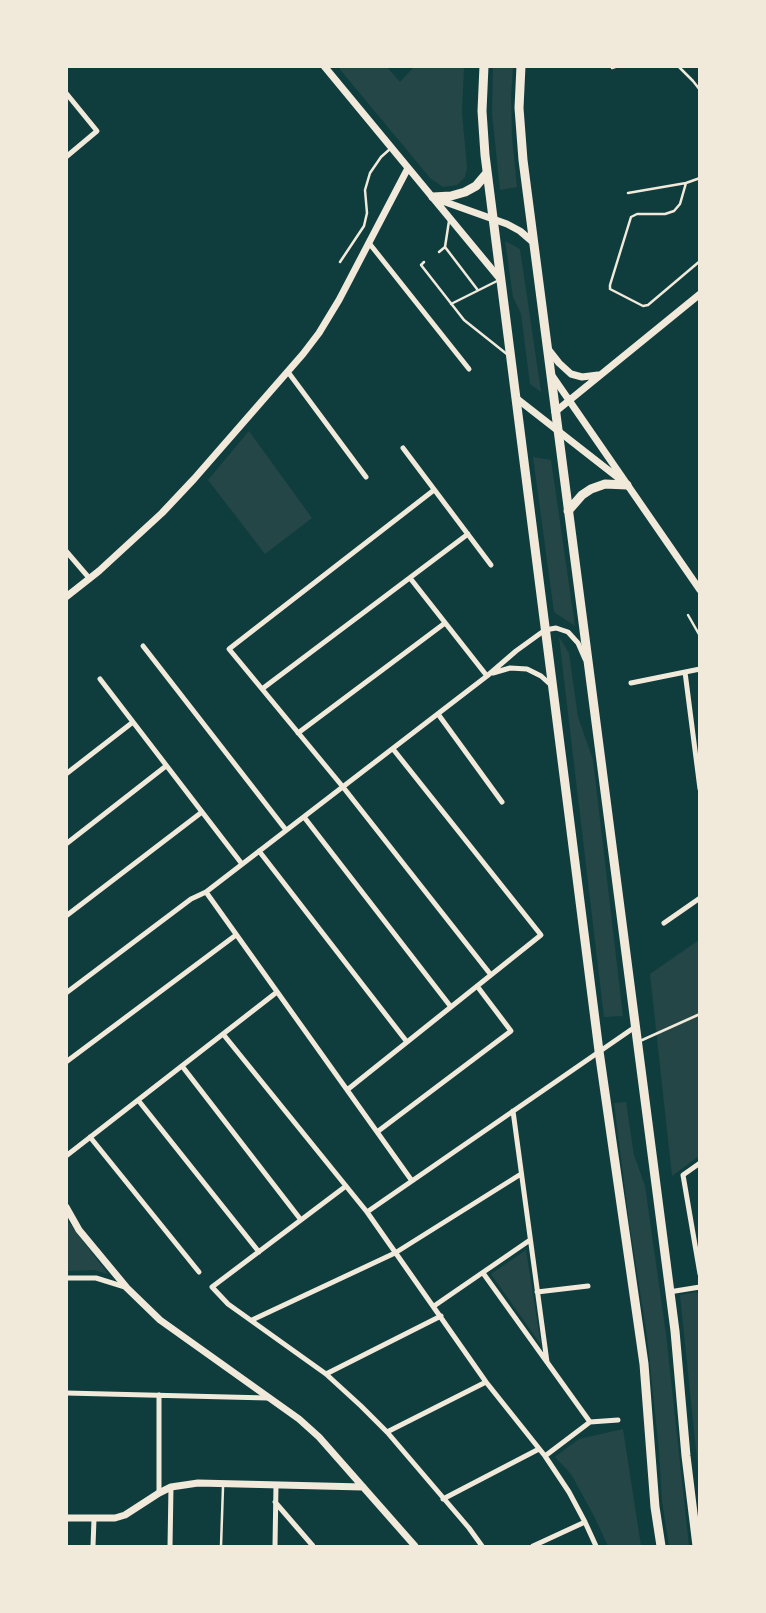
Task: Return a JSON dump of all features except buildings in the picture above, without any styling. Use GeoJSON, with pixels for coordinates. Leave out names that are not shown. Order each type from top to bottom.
{"type":"FeatureCollection","features":[{"type":"Feature","properties":{"kind":"main road"},"geometry":{"type":"LineString","coordinates":[[484,66],[482,111],[487,173],[599,1051],[644,1371],[661,1546]]}},
{"type":"Feature","properties":{"kind":"main road"},"geometry":{"type":"LineString","coordinates":[[521,66],[520,129],[680,1379],[697,1546]]}},
{"type":"Feature","properties":{"kind":"main road"},"geometry":{"type":"LineString","coordinates":[[433,197],[466,192],[476,186],[487,173]]}},
{"type":"Feature","properties":{"kind":"main road"},"geometry":{"type":"LineString","coordinates":[[568,511],[576,500],[591,489],[605,484],[627,485]]}},
{"type":"Feature","properties":{"kind":"street"},"geometry":{"type":"LineString","coordinates":[[324,66],[501,279]]}},
{"type":"Feature","properties":{"kind":"street"},"geometry":{"type":"LineString","coordinates":[[66,93],[97,131],[66,157]]}},
{"type":"Feature","properties":{"kind":"street"},"geometry":{"type":"LineString","coordinates":[[66,597],[90,579],[169,506],[303,354],[328,318],[408,168]]}},
{"type":"Feature","properties":{"kind":"street"},"geometry":{"type":"LineString","coordinates":[[433,197],[513,227],[534,243]]}},
{"type":"Feature","properties":{"kind":"street"},"geometry":{"type":"LineString","coordinates":[[369,243],[469,369]]}},
{"type":"Feature","properties":{"kind":"street"},"geometry":{"type":"LineString","coordinates":[[555,412],[699,293]]}},
{"type":"Feature","properties":{"kind":"street"},"geometry":{"type":"LineString","coordinates":[[547,348],[571,374],[582,377],[602,373]]}},
{"type":"Feature","properties":{"kind":"street"},"geometry":{"type":"LineString","coordinates":[[288,372],[366,477]]}},
{"type":"Feature","properties":{"kind":"street"},"geometry":{"type":"LineString","coordinates":[[550,373],[699,590]]}},
{"type":"Feature","properties":{"kind":"street"},"geometry":{"type":"LineString","coordinates":[[516,398],[627,485]]}},
{"type":"Feature","properties":{"kind":"street"},"geometry":{"type":"LineString","coordinates":[[403,448],[491,565]]}},
{"type":"Feature","properties":{"kind":"street"},"geometry":{"type":"LineString","coordinates":[[434,490],[229,649],[492,975]]}},
{"type":"Feature","properties":{"kind":"street"},"geometry":{"type":"LineString","coordinates":[[262,689],[468,534]]}},
{"type":"Feature","properties":{"kind":"street"},"geometry":{"type":"LineString","coordinates":[[66,551],[90,579]]}},
{"type":"Feature","properties":{"kind":"street"},"geometry":{"type":"LineString","coordinates":[[410,578],[487,677]]}},
{"type":"Feature","properties":{"kind":"street"},"geometry":{"type":"LineString","coordinates":[[298,733],[445,623]]}},
{"type":"Feature","properties":{"kind":"street"},"geometry":{"type":"LineString","coordinates":[[66,993],[191,899],[206,892],[545,630],[556,628],[568,632],[578,643],[588,664]]}},
{"type":"Feature","properties":{"kind":"street"},"geometry":{"type":"LineString","coordinates":[[144,646],[286,830]]}},
{"type":"Feature","properties":{"kind":"street"},"geometry":{"type":"LineString","coordinates":[[487,677],[510,668],[527,669],[541,676],[553,687]]}},
{"type":"Feature","properties":{"kind":"street"},"geometry":{"type":"LineString","coordinates":[[631,683],[699,669]]}},
{"type":"Feature","properties":{"kind":"street"},"geometry":{"type":"LineString","coordinates":[[685,672],[699,789]]}},
{"type":"Feature","properties":{"kind":"street"},"geometry":{"type":"LineString","coordinates":[[100,679],[242,864]]}},
{"type":"Feature","properties":{"kind":"street"},"geometry":{"type":"LineString","coordinates":[[438,714],[502,802]]}},
{"type":"Feature","properties":{"kind":"street"},"geometry":{"type":"LineString","coordinates":[[66,774],[133,722]]}},
{"type":"Feature","properties":{"kind":"street"},"geometry":{"type":"LineString","coordinates":[[347,1090],[541,935],[393,749]]}},
{"type":"Feature","properties":{"kind":"street"},"geometry":{"type":"LineString","coordinates":[[66,844],[166,766]]}},
{"type":"Feature","properties":{"kind":"street"},"geometry":{"type":"LineString","coordinates":[[66,916],[202,812]]}},
{"type":"Feature","properties":{"kind":"street"},"geometry":{"type":"LineString","coordinates":[[304,817],[451,1007]]}},
{"type":"Feature","properties":{"kind":"street"},"geometry":{"type":"LineString","coordinates":[[259,850],[407,1042]]}},
{"type":"Feature","properties":{"kind":"street"},"geometry":{"type":"LineString","coordinates":[[206,892],[412,1181]]}},
{"type":"Feature","properties":{"kind":"street"},"geometry":{"type":"LineString","coordinates":[[664,923],[699,898]]}},
{"type":"Feature","properties":{"kind":"street"},"geometry":{"type":"LineString","coordinates":[[66,1062],[236,934]]}},
{"type":"Feature","properties":{"kind":"street"},"geometry":{"type":"LineString","coordinates":[[377,1132],[511,1031],[477,986]]}},
{"type":"Feature","properties":{"kind":"street"},"geometry":{"type":"LineString","coordinates":[[66,1156],[277,992]]}},
{"type":"Feature","properties":{"kind":"street"},"geometry":{"type":"LineString","coordinates":[[367,1212],[635,1027]]}},
{"type":"Feature","properties":{"kind":"street"},"geometry":{"type":"LineString","coordinates":[[223,1034],[367,1212],[486,1381],[540,1449],[569,1492],[596,1546]]}},
{"type":"Feature","properties":{"kind":"street"},"geometry":{"type":"LineString","coordinates":[[182,1066],[301,1220]]}},
{"type":"Feature","properties":{"kind":"street"},"geometry":{"type":"LineString","coordinates":[[138,1101],[259,1252]]}},
{"type":"Feature","properties":{"kind":"street"},"geometry":{"type":"LineString","coordinates":[[513,1111],[547,1362]]}},
{"type":"Feature","properties":{"kind":"street"},"geometry":{"type":"LineString","coordinates":[[90,1137],[199,1272]]}},
{"type":"Feature","properties":{"kind":"street"},"geometry":{"type":"LineString","coordinates":[[699,1163],[683,1175],[699,1274]]}},
{"type":"Feature","properties":{"kind":"street"},"geometry":{"type":"LineString","coordinates":[[252,1320],[396,1252],[521,1174]]}},
{"type":"Feature","properties":{"kind":"street"},"geometry":{"type":"LineString","coordinates":[[346,1186],[212,1287],[228,1304],[326,1374],[387,1432],[482,1546]]}},
{"type":"Feature","properties":{"kind":"street"},"geometry":{"type":"LineString","coordinates":[[66,1207],[79,1230],[127,1288],[160,1320],[299,1419],[319,1437],[415,1546]]}},
{"type":"Feature","properties":{"kind":"street"},"geometry":{"type":"LineString","coordinates":[[693,1233],[699,1229]]}},
{"type":"Feature","properties":{"kind":"street"},"geometry":{"type":"LineString","coordinates":[[434,1306],[530,1240]]}},
{"type":"Feature","properties":{"kind":"street"},"geometry":{"type":"LineString","coordinates":[[483,1273],[590,1422]]}},
{"type":"Feature","properties":{"kind":"street"},"geometry":{"type":"LineString","coordinates":[[66,1279],[96,1278],[127,1288]]}},
{"type":"Feature","properties":{"kind":"street"},"geometry":{"type":"LineString","coordinates":[[537,1292],[588,1286]]}},
{"type":"Feature","properties":{"kind":"street"},"geometry":{"type":"LineString","coordinates":[[669,1292],[699,1287]]}},
{"type":"Feature","properties":{"kind":"street"},"geometry":{"type":"LineString","coordinates":[[326,1374],[441,1316]]}},
{"type":"Feature","properties":{"kind":"street"},"geometry":{"type":"LineString","coordinates":[[387,1432],[486,1381]]}},
{"type":"Feature","properties":{"kind":"street"},"geometry":{"type":"LineString","coordinates":[[66,1393],[271,1398]]}},
{"type":"Feature","properties":{"kind":"street"},"geometry":{"type":"LineString","coordinates":[[159,1395],[159,1493]]}},
{"type":"Feature","properties":{"kind":"street"},"geometry":{"type":"LineString","coordinates":[[545,1456],[590,1422],[618,1420]]}},
{"type":"Feature","properties":{"kind":"street"},"geometry":{"type":"LineString","coordinates":[[443,1499],[540,1449]]}},
{"type":"Feature","properties":{"kind":"street"},"geometry":{"type":"LineString","coordinates":[[66,1518],[115,1518],[125,1515],[159,1493],[198,1483],[363,1487]]}},
{"type":"Feature","properties":{"kind":"street"},"geometry":{"type":"LineString","coordinates":[[275,1546],[276,1485]]}},
{"type":"Feature","properties":{"kind":"street"},"geometry":{"type":"LineString","coordinates":[[170,1546],[171,1488]]}},
{"type":"Feature","properties":{"kind":"street"},"geometry":{"type":"LineString","coordinates":[[275,1502],[313,1546]]}},
{"type":"Feature","properties":{"kind":"street"},"geometry":{"type":"LineString","coordinates":[[93,1546],[94,1519]]}},
{"type":"Feature","properties":{"kind":"street"},"geometry":{"type":"LineString","coordinates":[[533,1546],[585,1522]]}},
{"type":"Feature","properties":{"kind":"lane"},"geometry":{"type":"LineString","coordinates":[[612,66],[618,66]]}},
{"type":"Feature","properties":{"kind":"lane"},"geometry":{"type":"LineString","coordinates":[[678,66],[699,90]]}},
{"type":"Feature","properties":{"kind":"lane"},"geometry":{"type":"LineString","coordinates":[[340,262],[363,226],[367,213],[365,190],[370,173],[381,156],[391,148]]}},
{"type":"Feature","properties":{"kind":"lane"},"geometry":{"type":"LineString","coordinates":[[628,193],[686,183],[699,178]]}},
{"type":"Feature","properties":{"kind":"lane"},"geometry":{"type":"LineString","coordinates":[[686,183],[680,204],[674,211],[665,214],[637,214],[631,217],[610,289],[643,306],[648,305],[699,261]]}},
{"type":"Feature","properties":{"kind":"lane"},"geometry":{"type":"LineString","coordinates":[[439,252],[445,247],[450,218]]}},
{"type":"Feature","properties":{"kind":"lane"},"geometry":{"type":"LineString","coordinates":[[445,247],[478,290]]}},
{"type":"Feature","properties":{"kind":"lane"},"geometry":{"type":"LineString","coordinates":[[424,262],[421,265],[464,320],[511,357]]}},
{"type":"Feature","properties":{"kind":"lane"},"geometry":{"type":"LineString","coordinates":[[451,304],[501,279]]}},
{"type":"Feature","properties":{"kind":"lane"},"geometry":{"type":"LineString","coordinates":[[688,615],[699,636]]}},
{"type":"Feature","properties":{"kind":"lane"},"geometry":{"type":"LineString","coordinates":[[637,1042],[699,1014]]}},
{"type":"Feature","properties":{"kind":"lane"},"geometry":{"type":"LineString","coordinates":[[221,1546],[223,1484]]}},
{"type":"Feature","properties":{"kind":"shaded area"},"geometry":{"type":"Polygon","coordinates":[[[338,67],[387,67],[400,82],[414,67],[464,67],[462,113],[467,167],[465,177],[457,185],[443,187],[431,179],[338,67]]]}},
{"type":"Feature","properties":{"kind":"shaded area"},"geometry":{"type":"Polygon","coordinates":[[[493,67],[513,67],[512,137],[517,187],[500,190],[492,113],[493,67]]]}},
{"type":"Feature","properties":{"kind":"shaded area"},"geometry":{"type":"Polygon","coordinates":[[[505,241],[520,249],[541,392],[530,384],[521,314],[513,297],[505,241]]]}},
{"type":"Feature","properties":{"kind":"shaded area"},"geometry":{"type":"Polygon","coordinates":[[[249,431],[312,518],[265,554],[208,480],[249,431]]]}},
{"type":"Feature","properties":{"kind":"shaded area"},"geometry":{"type":"Polygon","coordinates":[[[533,457],[551,460],[575,626],[554,612],[533,457]]]}},
{"type":"Feature","properties":{"kind":"shaded area"},"geometry":{"type":"Polygon","coordinates":[[[559,637],[569,653],[578,717],[593,760],[623,1016],[604,1017],[559,637]]]}},
{"type":"Feature","properties":{"kind":"shaded area"},"geometry":{"type":"Polygon","coordinates":[[[699,940],[699,1156],[672,1176],[650,974],[699,940]]]}},
{"type":"Feature","properties":{"kind":"shaded area"},"geometry":{"type":"Polygon","coordinates":[[[626,1102],[634,1155],[645,1186],[666,1334],[689,1546],[669,1546],[662,1501],[647,1336],[614,1103],[626,1102]]]}},
{"type":"Feature","properties":{"kind":"shaded area"},"geometry":{"type":"Polygon","coordinates":[[[66,1220],[108,1274],[94,1270],[67,1271],[66,1220]]]}},
{"type":"Feature","properties":{"kind":"shaded area"},"geometry":{"type":"Polygon","coordinates":[[[526,1250],[541,1345],[491,1274],[526,1250]]]}},
{"type":"Feature","properties":{"kind":"shaded area"},"geometry":{"type":"Polygon","coordinates":[[[697,1292],[700,1304],[699,1479],[680,1295],[697,1292]]]}},
{"type":"Feature","properties":{"kind":"shaded area"},"geometry":{"type":"Polygon","coordinates":[[[623,1429],[641,1546],[608,1546],[571,1474],[555,1457],[579,1439],[623,1429]]]}}]}
